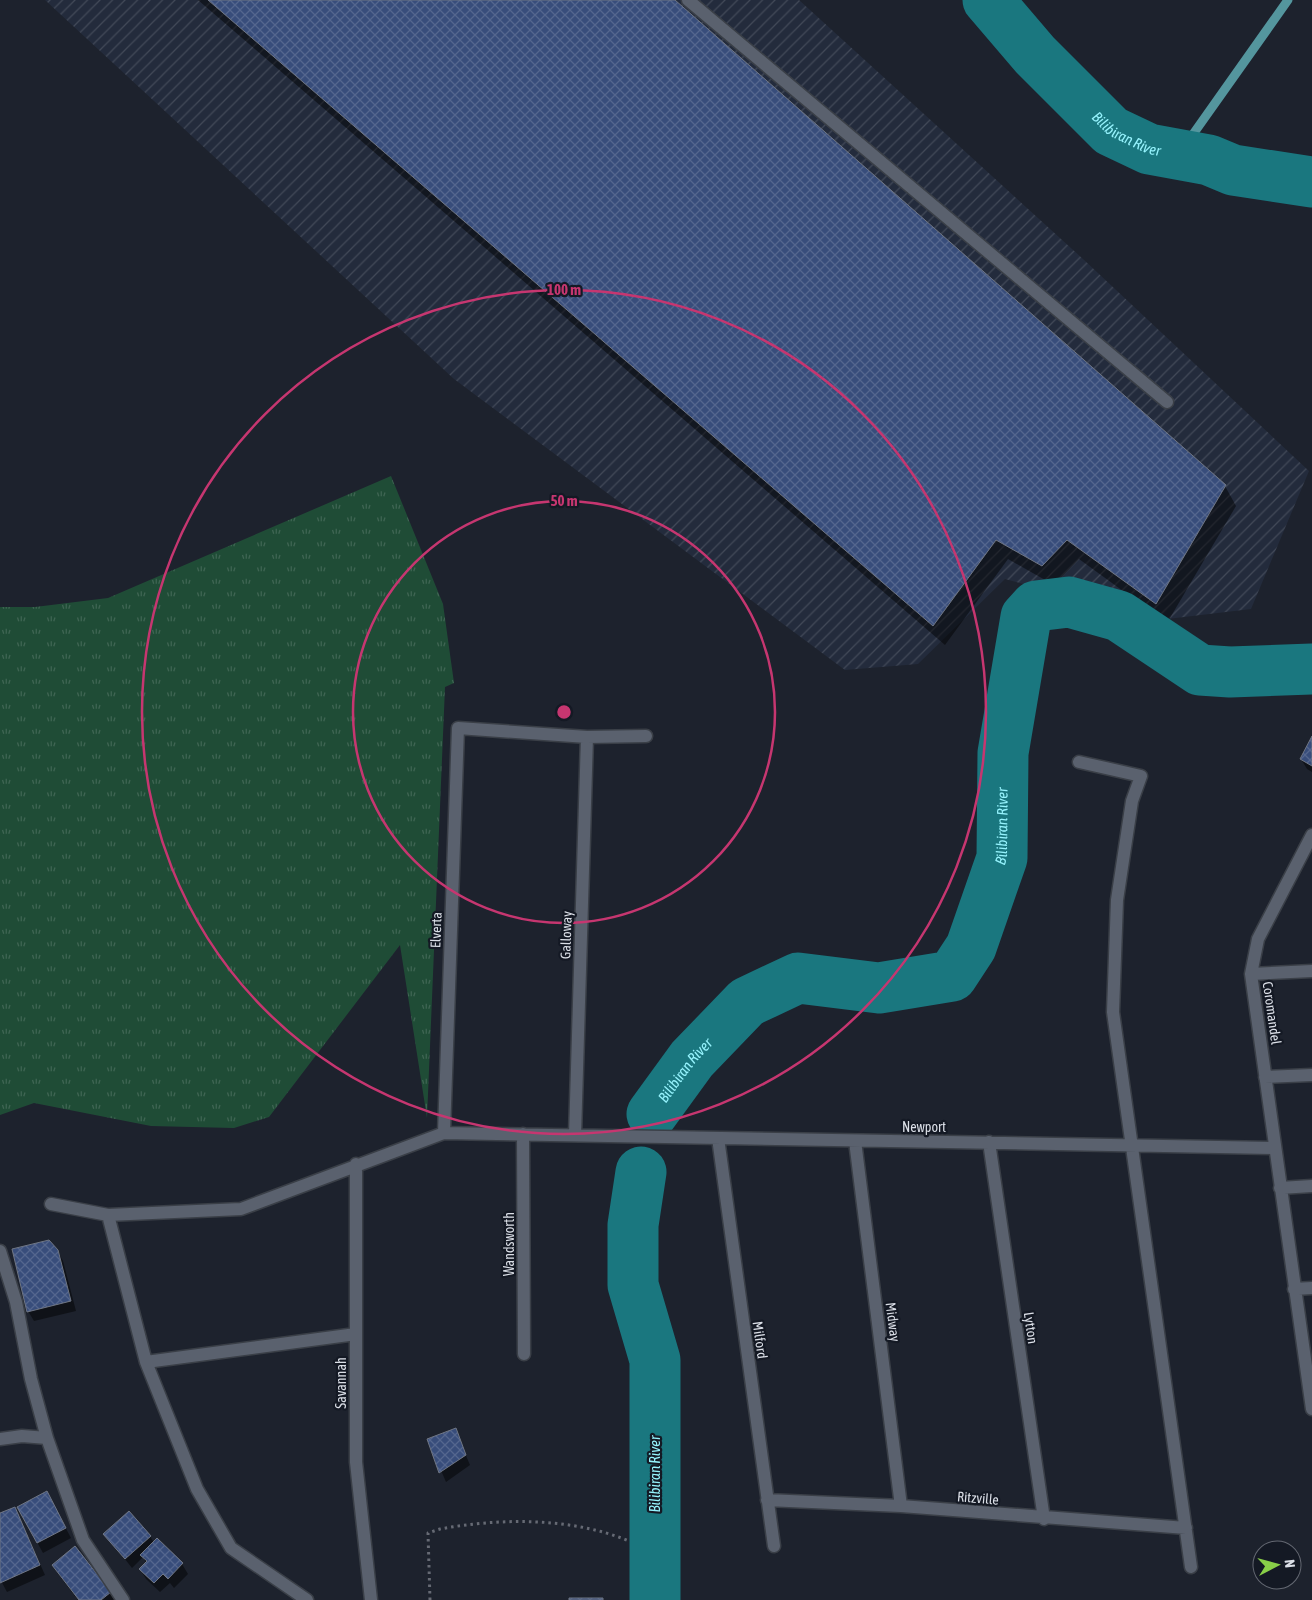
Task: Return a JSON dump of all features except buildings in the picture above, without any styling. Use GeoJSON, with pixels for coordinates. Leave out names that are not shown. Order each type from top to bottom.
{"type":"FeatureCollection","features":[{"type":"Feature","properties":{"kind":"street"},"geometry":{"type":"LineString","coordinates":[[688,0],[1167,402]]}},
{"type":"Feature","properties":{"kind":"street","name":"Elverta"},"geometry":{"type":"LineString","coordinates":[[444,1133],[458,728],[588,737]]}},
{"type":"Feature","properties":{"kind":"street"},"geometry":{"type":"LineString","coordinates":[[588,737],[646,736]]}},
{"type":"Feature","properties":{"kind":"street","name":"Galloway"},"geometry":{"type":"LineString","coordinates":[[575,1135],[588,737]]}},
{"type":"Feature","properties":{"kind":"street"},"geometry":{"type":"LineString","coordinates":[[1079,762],[1141,776],[1132,801],[1117,900],[1113,1012],[1130,1146],[1192,1567]]}},
{"type":"Feature","properties":{"kind":"street","name":"Coromandel"},"geometry":{"type":"LineString","coordinates":[[1312,835],[1258,939],[1251,974],[1312,1409]]}},
{"type":"Feature","properties":{"kind":"street"},"geometry":{"type":"LineString","coordinates":[[1299,859],[1312,858]]}},
{"type":"Feature","properties":{"kind":"street"},"geometry":{"type":"LineString","coordinates":[[1251,974],[1312,971]]}},
{"type":"Feature","properties":{"kind":"street"},"geometry":{"type":"LineString","coordinates":[[1265,1077],[1312,1075]]}},
{"type":"Feature","properties":{"kind":"street"},"geometry":{"type":"LineString","coordinates":[[51,1204],[108,1215],[241,1209],[356,1164],[444,1133]]}},
{"type":"Feature","properties":{"kind":"street","name":"Newport"},"geometry":{"type":"LineString","coordinates":[[444,1133],[1274,1148]]}},
{"type":"Feature","properties":{"kind":"street","name":"Wandsworth"},"geometry":{"type":"LineString","coordinates":[[523,1134],[524,1354]]}},
{"type":"Feature","properties":{"kind":"street","name":"Milford"},"geometry":{"type":"LineString","coordinates":[[718,1138],[774,1546]]}},
{"type":"Feature","properties":{"kind":"street","name":"Midway"},"geometry":{"type":"LineString","coordinates":[[854,1141],[901,1506]]}},
{"type":"Feature","properties":{"kind":"street","name":"Lytton"},"geometry":{"type":"LineString","coordinates":[[988,1142],[1044,1519]]}},
{"type":"Feature","properties":{"kind":"street","name":"Savannah"},"geometry":{"type":"LineString","coordinates":[[356,1164],[356,1462],[371,1600]]}},
{"type":"Feature","properties":{"kind":"street"},"geometry":{"type":"LineString","coordinates":[[1280,1188],[1312,1186]]}},
{"type":"Feature","properties":{"kind":"street"},"geometry":{"type":"LineString","coordinates":[[108,1215],[146,1362],[197,1489],[231,1548],[307,1600]]}},
{"type":"Feature","properties":{"kind":"street"},"geometry":{"type":"LineString","coordinates":[[0,1251],[16,1302],[31,1379],[47,1438],[83,1540],[123,1600]]}},
{"type":"Feature","properties":{"kind":"street"},"geometry":{"type":"LineString","coordinates":[[1294,1289],[1312,1288]]}},
{"type":"Feature","properties":{"kind":"street"},"geometry":{"type":"LineString","coordinates":[[146,1362],[356,1334]]}},
{"type":"Feature","properties":{"kind":"street"},"geometry":{"type":"LineString","coordinates":[[0,1439],[22,1436],[47,1438]]}},
{"type":"Feature","properties":{"kind":"street","name":"Ritzville"},"geometry":{"type":"LineString","coordinates":[[767,1500],[901,1506],[1044,1519],[1186,1528]]}},
{"type":"Feature","properties":{"kind":"path"},"geometry":{"type":"LineString","coordinates":[[430,1600],[428,1533],[440,1528],[519,1521],[560,1525],[612,1534],[629,1541]]}},
{"type":"Feature","properties":{"kind":"shaded area"},"geometry":{"type":"Polygon","coordinates":[[[45,0],[799,0],[1083,259],[1309,471],[1251,609],[1159,620],[1005,579],[918,664],[845,670],[454,379],[45,0]]]}},
{"type":"Feature","properties":{"kind":"green space"},"geometry":{"type":"Polygon","coordinates":[[[391,476],[443,604],[454,683],[445,687],[427,1118],[400,945],[269,1117],[234,1128],[151,1126],[34,1103],[0,1115],[0,607],[35,607],[108,598],[391,476]]]}},
{"type":"Feature","properties":{"kind":"waterway","name":"Bilibiran River"},"geometry":{"type":"LineString","coordinates":[[988,0],[1035,55],[1111,131],[1149,149],[1209,160],[1233,170],[1312,182]]}},
{"type":"Feature","properties":{"kind":"waterway"},"geometry":{"type":"LineString","coordinates":[[1179,154],[1288,0]]}},
{"type":"Feature","properties":{"kind":"waterway","name":"Bilibiran River"},"geometry":{"type":"LineString","coordinates":[[652,1114],[692,1059],[747,1002],[798,978],[879,988],[952,976],[971,947],[1002,858],[1003,753],[1026,617],[1036,606],[1069,602],[1119,616],[1200,670],[1230,672],[1312,669]]}},
{"type":"Feature","properties":{"kind":"waterway","name":"Bilibiran River"},"geometry":{"type":"LineString","coordinates":[[641,1172],[633,1225],[633,1285],[655,1360],[655,1600]]}}]}
